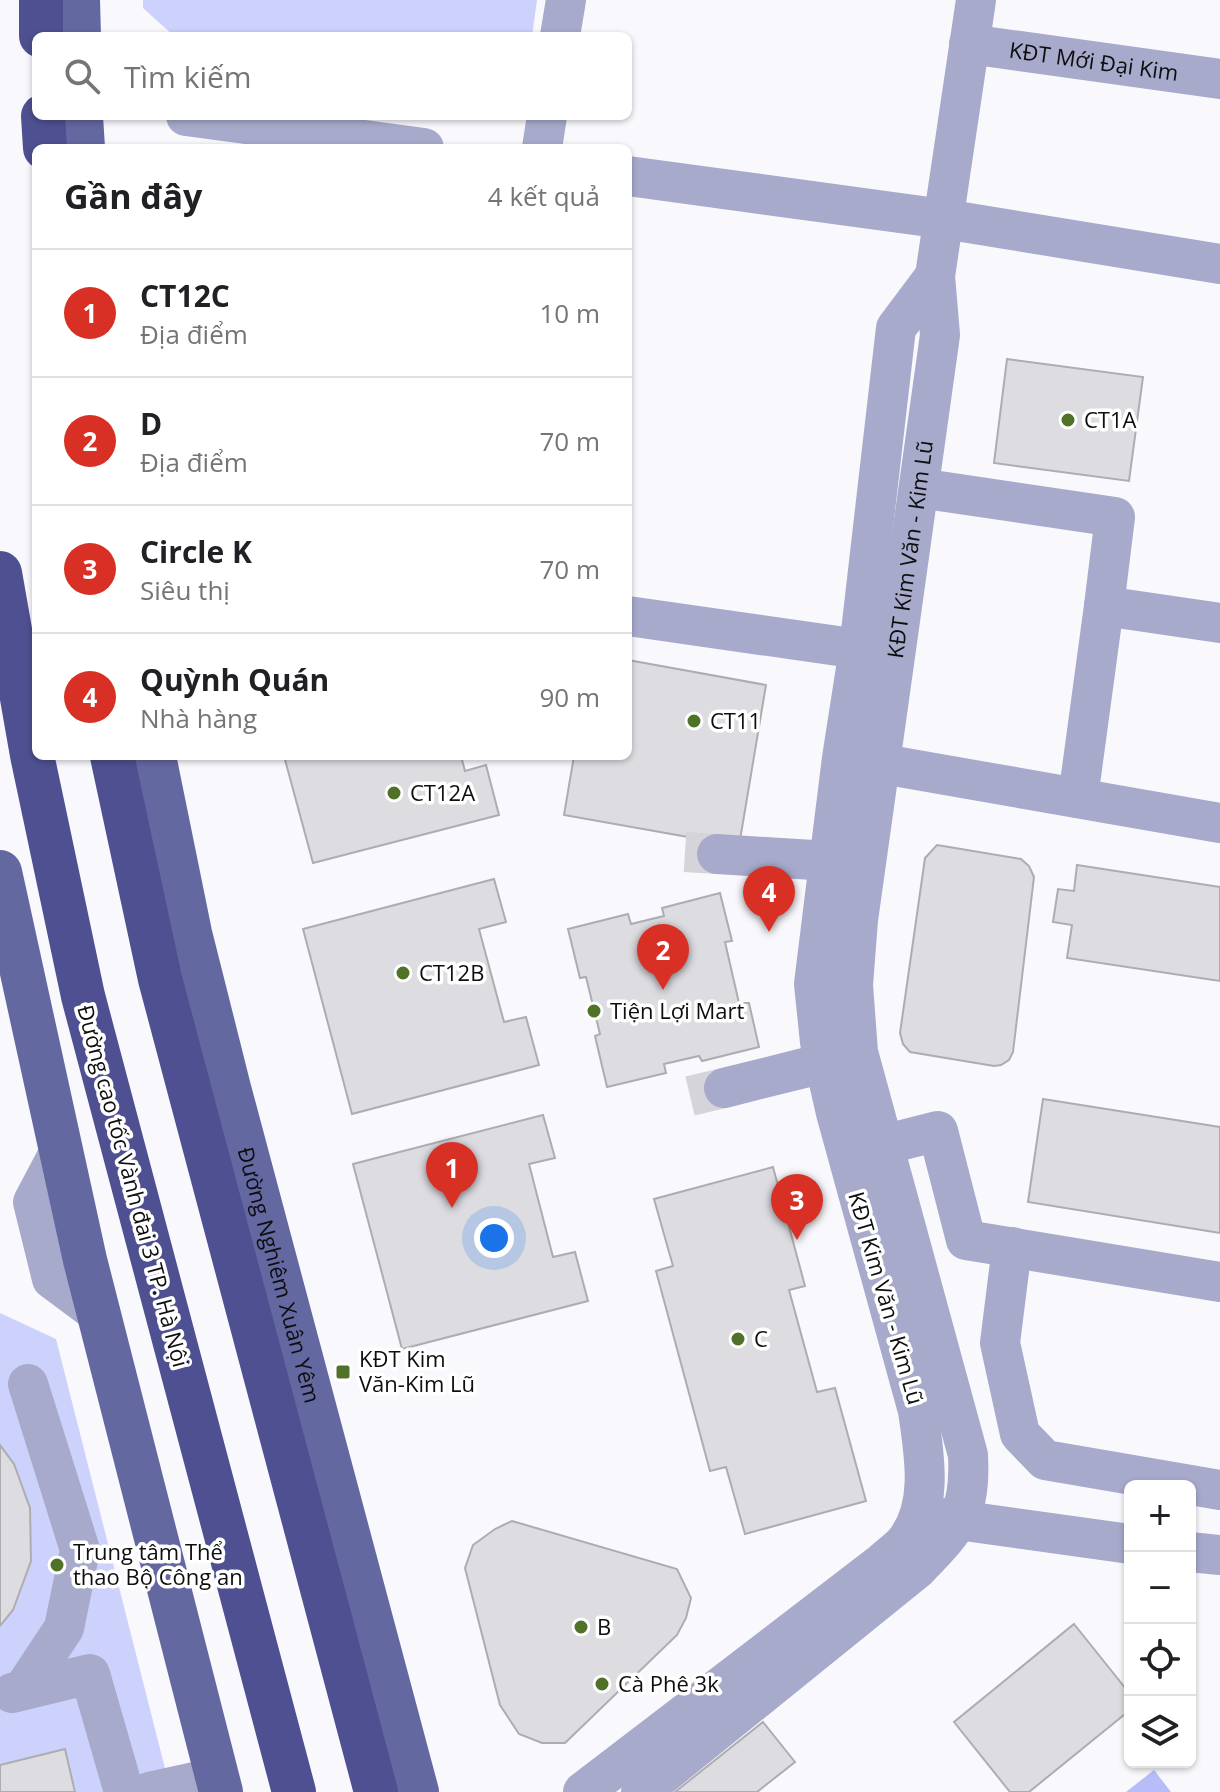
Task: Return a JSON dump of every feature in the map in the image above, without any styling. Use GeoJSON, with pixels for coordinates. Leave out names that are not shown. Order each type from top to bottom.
{"type":"FeatureCollection","features":[{"type":"Feature","properties":{"kind":"highway"},"geometry":{"type":"LineString","coordinates":[[41,0],[41,32]]}},
{"type":"Feature","properties":{"kind":"highway"},"geometry":{"type":"LineString","coordinates":[[43,120],[45,144]]}},
{"type":"Feature","properties":{"kind":"highway","name":"Đường cao tốc Vành đai 3 TP. Hà Nội"},"geometry":{"type":"LineString","coordinates":[[0,573],[32,755]]}},
{"type":"Feature","properties":{"kind":"highway","name":"Đường cao tốc Vành đai 3 TP. Hà Nội"},"geometry":{"type":"LineString","coordinates":[[33,760],[83,996],[294,1792]]}},
{"type":"Feature","properties":{"kind":"highway"},"geometry":{"type":"LineString","coordinates":[[113,760],[160,979],[376,1792]]}},
{"type":"Feature","properties":{"kind":"main road"},"geometry":{"type":"LineString","coordinates":[[78,0],[79,32]]}},
{"type":"Feature","properties":{"kind":"main road"},"geometry":{"type":"LineString","coordinates":[[81,120],[83,144]]}},
{"type":"Feature","properties":{"kind":"main road","name":"Đường Nghiêm Xuân Yêm"},"geometry":{"type":"LineString","coordinates":[[155,760],[190,933],[225,1072],[417,1792]]}},
{"type":"Feature","properties":{"kind":"main road"},"geometry":{"type":"LineString","coordinates":[[0,872],[6,928],[99,1314],[219,1785]]}},
{"type":"Feature","properties":{"kind":"street"},"geometry":{"type":"LineString","coordinates":[[561,32],[566,0]]}},
{"type":"Feature","properties":{"kind":"street"},"geometry":{"type":"LineString","coordinates":[[940,335],[896,328],[935,276],[976,0]]}},
{"type":"Feature","properties":{"kind":"street","name":"KĐT Mới Đại Kim"},"geometry":{"type":"LineString","coordinates":[[969,44],[1220,79]]}},
{"type":"Feature","properties":{"kind":"street"},"geometry":{"type":"LineString","coordinates":[[216,120],[394,144]]}},
{"type":"Feature","properties":{"kind":"street"},"geometry":{"type":"LineString","coordinates":[[543,144],[546,120]]}},
{"type":"Feature","properties":{"kind":"street"},"geometry":{"type":"LineString","coordinates":[[632,177],[944,219],[1220,264]]}},
{"type":"Feature","properties":{"kind":"street","name":"KĐT Kim Văn - Kim Lũ"},"geometry":{"type":"LineString","coordinates":[[583,1792],[917,1569],[961,1519],[970,1486],[968,1455],[883,1145],[854,1109],[824,1063],[814,984],[840,918],[861,760],[919,488],[940,335],[935,276]]}},
{"type":"Feature","properties":{"kind":"street","name":"KĐT Kim Văn - Kim Lũ"},"geometry":{"type":"LineString","coordinates":[[641,1792],[768,1668],[905,1542],[920,1515],[925,1461],[918,1411],[854,1109],[858,1052],[853,985],[829,861],[861,760],[859,649],[896,328]]}},
{"type":"Feature","properties":{"kind":"street"},"geometry":{"type":"LineString","coordinates":[[919,488],[1115,517],[1078,798]]}},
{"type":"Feature","properties":{"kind":"street"},"geometry":{"type":"LineString","coordinates":[[1104,606],[1220,623]]}},
{"type":"Feature","properties":{"kind":"street","name":"KĐT Kim Văn - Kim Lũ"},"geometry":{"type":"LineString","coordinates":[[632,617],[859,649]]}},
{"type":"Feature","properties":{"kind":"street"},"geometry":{"type":"LineString","coordinates":[[861,760],[1220,823]]}},
{"type":"Feature","properties":{"kind":"street"},"geometry":{"type":"LineString","coordinates":[[717,854],[829,861]]}},
{"type":"Feature","properties":{"kind":"street"},"geometry":{"type":"LineString","coordinates":[[724,1088],[824,1063]]}},
{"type":"Feature","properties":{"kind":"street"},"geometry":{"type":"LineString","coordinates":[[883,1145],[938,1131],[966,1240],[1220,1282]]}},
{"type":"Feature","properties":{"kind":"street"},"geometry":{"type":"LineString","coordinates":[[1012,1247],[1000,1343],[1020,1434],[1045,1460],[1220,1490]]}},
{"type":"Feature","properties":{"kind":"street"},"geometry":{"type":"LineString","coordinates":[[12,1693],[64,1628],[80,1550],[28,1384]]}},
{"type":"Feature","properties":{"kind":"street"},"geometry":{"type":"LineString","coordinates":[[920,1515],[1124,1543]]}},
{"type":"Feature","properties":{"kind":"street"},"geometry":{"type":"LineString","coordinates":[[1196,1553],[1220,1555]]}},
{"type":"Feature","properties":{"kind":"street"},"geometry":{"type":"LineString","coordinates":[[12,1693],[90,1674],[124,1792]]}},
{"type":"Feature","properties":{"kind":"street"},"geometry":{"type":"LineString","coordinates":[[149,1792],[219,1785]]}},
{"type":"Feature","properties":{"kind":"shaded area"},"geometry":{"type":"Polygon","coordinates":[[[143,0],[537,0],[533,32],[170,32],[143,8],[143,0]]]}},
{"type":"Feature","properties":{"kind":"shaded area","name":"Trung tâm Thể thao Bộ Công an"},"geometry":{"type":"Polygon","coordinates":[[[0,1313],[56,1339],[171,1792],[0,1792],[0,1313]]]}},
{"type":"Feature","properties":{"kind":"shaded area"},"geometry":{"type":"Polygon","coordinates":[[[1154,1770],[1171,1792],[1126,1792],[1154,1770]]]}},
{"type":"Feature","properties":{"kind":"building","name":"CT1A"},"geometry":{"type":"Polygon","coordinates":[[[1007,359],[1143,377],[1129,481],[994,463],[1007,359]]]}},
{"type":"Feature","properties":{"kind":"building","name":"CT11"},"geometry":{"type":"Polygon","coordinates":[[[632,661],[766,685],[739,846],[564,815],[573,760],[632,760],[632,661]]]}},
{"type":"Feature","properties":{"kind":"building","name":"CT12A"},"geometry":{"type":"Polygon","coordinates":[[[285,760],[462,760],[465,771],[486,765],[499,815],[313,863],[285,760]]]}},
{"type":"Feature","properties":{"kind":"building"},"geometry":{"type":"Polygon","coordinates":[[[937,845],[1021,859],[1034,877],[1013,1052],[1009,1060],[1001,1065],[910,1052],[903,1044],[900,1033],[925,858],[937,845]]]}},
{"type":"Feature","properties":{"kind":"building"},"geometry":{"type":"Polygon","coordinates":[[[1077,865],[1220,887],[1220,981],[1067,958],[1072,925],[1053,922],[1058,889],[1074,891],[1077,865]]]}},
{"type":"Feature","properties":{"kind":"building","name":"CT12B"},"geometry":{"type":"Polygon","coordinates":[[[494,879],[506,922],[479,929],[504,1022],[526,1017],[539,1065],[352,1114],[303,929],[494,879]]]}},
{"type":"Feature","properties":{"kind":"building"},"geometry":{"type":"Polygon","coordinates":[[[720,893],[732,941],[725,942],[739,1003],[749,1003],[759,1047],[702,1061],[699,1056],[664,1064],[666,1073],[607,1087],[595,1036],[600,1034],[586,977],[580,978],[568,929],[628,914],[631,924],[664,916],[662,908],[720,893]]]}},
{"type":"Feature","properties":{"kind":"building"},"geometry":{"type":"Polygon","coordinates":[[[1043,1099],[1220,1127],[1220,1233],[1028,1202],[1043,1099]]]}},
{"type":"Feature","properties":{"kind":"building"},"geometry":{"type":"Polygon","coordinates":[[[543,1115],[555,1158],[529,1164],[553,1257],[575,1252],[588,1301],[402,1349],[353,1164],[543,1115]]]}},
{"type":"Feature","properties":{"kind":"building","name":"C"},"geometry":{"type":"Polygon","coordinates":[[[773,1167],[805,1286],[789,1290],[817,1392],[835,1388],[866,1501],[745,1534],[726,1467],[710,1471],[656,1271],[673,1266],[654,1199],[773,1167]]]}},
{"type":"Feature","properties":{"kind":"building"},"geometry":{"type":"Polygon","coordinates":[[[0,1445],[14,1464],[30,1508],[31,1561],[13,1610],[0,1626],[0,1445]]]}},
{"type":"Feature","properties":{"kind":"building","name":"B"},"geometry":{"type":"Polygon","coordinates":[[[512,1521],[677,1569],[691,1598],[686,1618],[677,1635],[565,1743],[542,1743],[519,1734],[500,1705],[465,1568],[473,1545],[512,1521]]]}},
{"type":"Feature","properties":{"kind":"building"},"geometry":{"type":"Polygon","coordinates":[[[1074,1624],[1124,1686],[1124,1715],[1029,1792],[1010,1792],[954,1722],[1074,1624]]]}},
{"type":"Feature","properties":{"kind":"building"},"geometry":{"type":"Polygon","coordinates":[[[763,1722],[795,1762],[757,1792],[675,1792],[763,1722]]]}},
{"type":"Feature","properties":{"kind":"building"},"geometry":{"type":"Polygon","coordinates":[[[65,1749],[75,1792],[0,1792],[0,1765],[65,1749]]]}},
{"type":"Feature","properties":{"kind":"tunnel"},"geometry":{"type":"LineString","coordinates":[[685,852],[717,854]]}},
{"type":"Feature","properties":{"kind":"tunnel"},"geometry":{"type":"LineString","coordinates":[[690,1096],[724,1088]]}},
{"type":"Feature","properties":{"kind":"place","name":"CT1A"},"geometry":{"type":"Point","coordinates":[1068,420]}},
{"type":"Feature","properties":{"kind":"place","name":"CT11"},"geometry":{"type":"Point","coordinates":[694,721]}},
{"type":"Feature","properties":{"kind":"place","name":"CT12A"},"geometry":{"type":"Point","coordinates":[394,793]}},
{"type":"Feature","properties":{"kind":"place","name":"Quỳnh Quán"},"geometry":{"type":"Point","coordinates":[769,932]}},
{"type":"Feature","properties":{"kind":"place","name":"CT12B"},"geometry":{"type":"Point","coordinates":[403,973]}},
{"type":"Feature","properties":{"kind":"place","name":"D"},"geometry":{"type":"Point","coordinates":[663,990]}},
{"type":"Feature","properties":{"kind":"place","name":"Tiện Lợi Mart"},"geometry":{"type":"Point","coordinates":[594,1011]}},
{"type":"Feature","properties":{"kind":"place","name":"CT12C"},"geometry":{"type":"Point","coordinates":[452,1208]}},
{"type":"Feature","properties":{"kind":"place","name":"Circle K"},"geometry":{"type":"Point","coordinates":[797,1240]}},
{"type":"Feature","properties":{"kind":"place","name":"C"},"geometry":{"type":"Point","coordinates":[738,1339]}},
{"type":"Feature","properties":{"kind":"place","name":"KĐT Kim Văn-Kim Lũ"},"geometry":{"type":"Point","coordinates":[343,1372]}},
{"type":"Feature","properties":{"kind":"place","name":"Trung tâm Thể thao Bộ Công an"},"geometry":{"type":"Point","coordinates":[57,1565]}},
{"type":"Feature","properties":{"kind":"place","name":"B"},"geometry":{"type":"Point","coordinates":[581,1627]}},
{"type":"Feature","properties":{"kind":"place","name":"Cà Phê 3k"},"geometry":{"type":"Point","coordinates":[602,1684]}}]}
